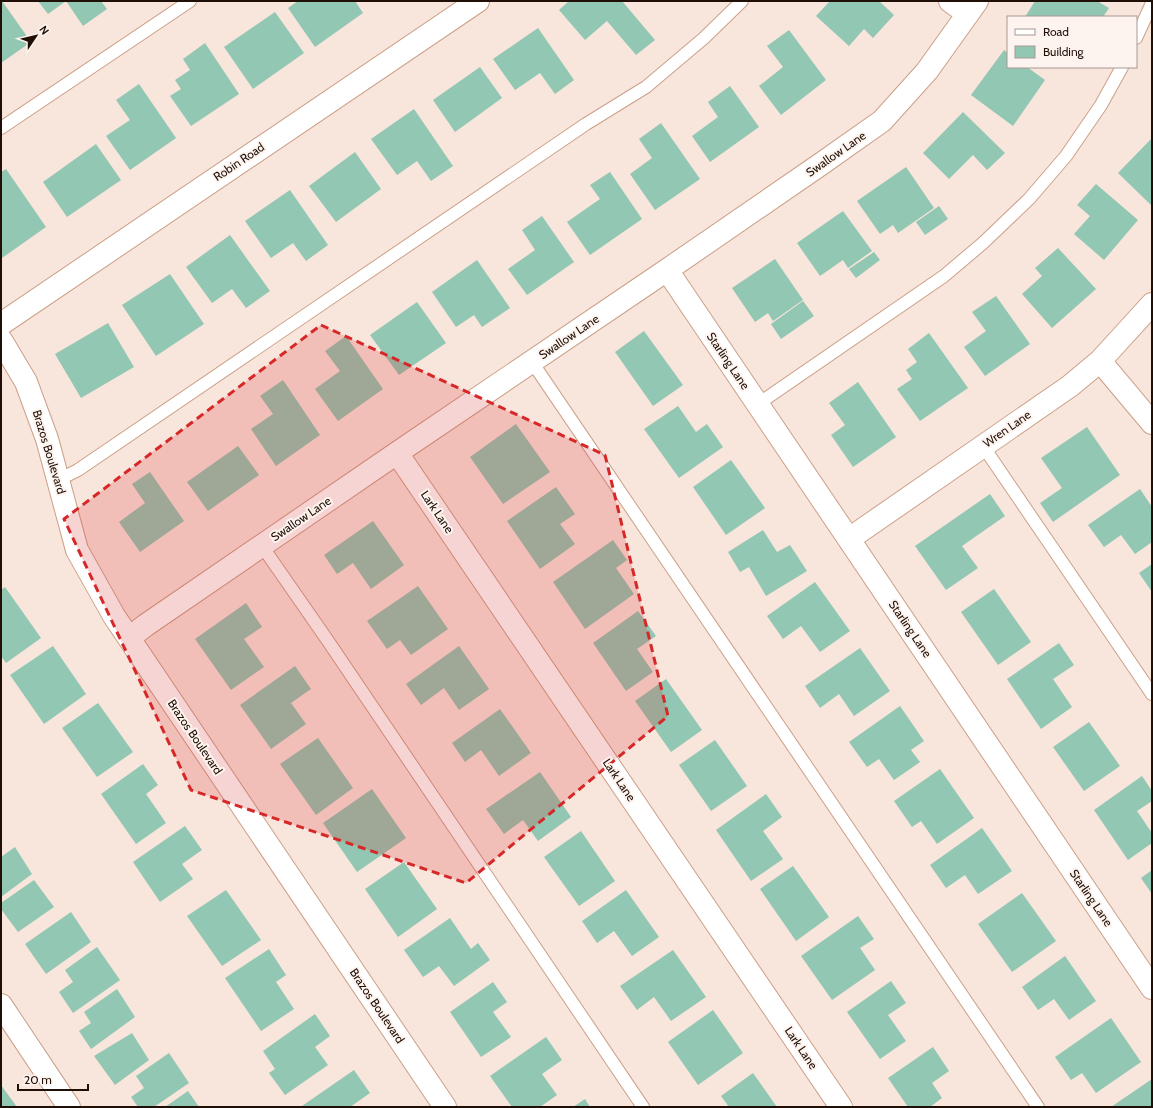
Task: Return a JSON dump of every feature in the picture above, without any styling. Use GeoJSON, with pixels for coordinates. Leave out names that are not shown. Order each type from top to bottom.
{"type":"FeatureCollection","features":[{"type":"Feature","properties":{"kind":"street","name":"Robin Road"},"geometry":{"type":"LineString","coordinates":[[1,324],[478,1]]}},
{"type":"Feature","properties":{"kind":"street"},"geometry":{"type":"LineString","coordinates":[[950,1],[972,8]]}},
{"type":"Feature","properties":{"kind":"street","name":"Swallow Lane"},"geometry":{"type":"LineString","coordinates":[[129,638],[882,121],[927,71],[972,8]]}},
{"type":"Feature","properties":{"kind":"street","name":"Starling Lane"},"geometry":{"type":"LineString","coordinates":[[667,270],[1152,988]]}},
{"type":"Feature","properties":{"kind":"street","name":"Wren Lane"},"geometry":{"type":"LineString","coordinates":[[849,539],[1070,386],[1100,361],[1152,304]]}},
{"type":"Feature","properties":{"kind":"street","name":"Brazos Boulevard"},"geometry":{"type":"LineString","coordinates":[[1,340],[26,382],[47,439],[77,550],[114,616],[445,1107]]}},
{"type":"Feature","properties":{"kind":"street"},"geometry":{"type":"LineString","coordinates":[[1100,361],[1152,423]]}},
{"type":"Feature","properties":{"kind":"street","name":"Lark Lane"},"geometry":{"type":"LineString","coordinates":[[397,453],[841,1107]]}},
{"type":"Feature","properties":{"kind":"street"},"geometry":{"type":"LineString","coordinates":[[1,1005],[69,1107]]}},
{"type":"Feature","properties":{"kind":"lane"},"geometry":{"type":"LineString","coordinates":[[1,128],[190,1]]}},
{"type":"Feature","properties":{"kind":"lane"},"geometry":{"type":"LineString","coordinates":[[58,480],[78,470],[586,124],[646,87],[704,38],[742,1]]}},
{"type":"Feature","properties":{"kind":"lane"},"geometry":{"type":"LineString","coordinates":[[1137,36],[1152,3]]}},
{"type":"Feature","properties":{"kind":"lane"},"geometry":{"type":"LineString","coordinates":[[758,404],[944,276],[983,243],[1029,200],[1066,156],[1101,105],[1121,68]]}},
{"type":"Feature","properties":{"kind":"lane"},"geometry":{"type":"LineString","coordinates":[[532,362],[1038,1107]]}},
{"type":"Feature","properties":{"kind":"lane"},"geometry":{"type":"LineString","coordinates":[[983,446],[1152,694]]}},
{"type":"Feature","properties":{"kind":"lane"},"geometry":{"type":"LineString","coordinates":[[262,546],[643,1107]]}},
{"type":"Feature","properties":{"kind":"highlighted area"},"geometry":{"type":"Polygon","coordinates":[[[321,325],[605,455],[668,716],[466,883],[191,790],[64,519],[321,325]]]}},
{"type":"Feature","properties":{"kind":"building"},"geometry":{"type":"Polygon","coordinates":[[[1,1],[31,42],[1,63],[1,1]]]}},
{"type":"Feature","properties":{"kind":"building"},"geometry":{"type":"Polygon","coordinates":[[[38,1],[66,1],[48,14],[38,1]]]}},
{"type":"Feature","properties":{"kind":"building"},"geometry":{"type":"Polygon","coordinates":[[[66,1],[101,1],[107,9],[83,26],[66,1]]]}},
{"type":"Feature","properties":{"kind":"building"},"geometry":{"type":"Polygon","coordinates":[[[298,1],[355,1],[363,13],[315,47],[288,8],[298,1]]]}},
{"type":"Feature","properties":{"kind":"building"},"geometry":{"type":"Polygon","coordinates":[[[569,1],[622,1],[655,40],[636,55],[607,21],[585,40],[559,10],[569,1]]]}},
{"type":"Feature","properties":{"kind":"building"},"geometry":{"type":"Polygon","coordinates":[[[830,1],[879,1],[894,15],[873,38],[864,29],[849,46],[816,16],[830,1]]]}},
{"type":"Feature","properties":{"kind":"building"},"geometry":{"type":"Polygon","coordinates":[[[1035,1],[1097,1],[1109,8],[1104,16],[1026,16],[1035,1]]]}},
{"type":"Feature","properties":{"kind":"building"},"geometry":{"type":"Polygon","coordinates":[[[275,12],[304,53],[253,89],[224,47],[275,12]]]}},
{"type":"Feature","properties":{"kind":"building"},"geometry":{"type":"Polygon","coordinates":[[[538,28],[574,80],[555,94],[540,73],[515,90],[493,59],[538,28]]]}},
{"type":"Feature","properties":{"kind":"building"},"geometry":{"type":"Polygon","coordinates":[[[789,30],[826,80],[781,115],[759,86],[783,67],[767,46],[789,30]]]}},
{"type":"Feature","properties":{"kind":"building"},"geometry":{"type":"Polygon","coordinates":[[[205,43],[239,94],[191,126],[170,96],[181,89],[175,80],[190,70],[183,59],[205,43]]]}},
{"type":"Feature","properties":{"kind":"building"},"geometry":{"type":"Polygon","coordinates":[[[1004,50],[1007,52],[1007,68],[1028,68],[1045,80],[1013,126],[971,95],[1004,50]]]}},
{"type":"Feature","properties":{"kind":"building"},"geometry":{"type":"Polygon","coordinates":[[[480,67],[502,98],[455,132],[433,100],[480,67]]]}},
{"type":"Feature","properties":{"kind":"building"},"geometry":{"type":"Polygon","coordinates":[[[139,84],[176,138],[130,170],[106,136],[130,120],[116,100],[139,84]]]}},
{"type":"Feature","properties":{"kind":"building"},"geometry":{"type":"Polygon","coordinates":[[[730,86],[759,127],[710,162],[692,136],[718,117],[708,102],[730,86]]]}},
{"type":"Feature","properties":{"kind":"building"},"geometry":{"type":"Polygon","coordinates":[[[414,109],[453,166],[431,181],[417,161],[397,175],[371,139],[414,109]]]}},
{"type":"Feature","properties":{"kind":"building"},"geometry":{"type":"Polygon","coordinates":[[[963,112],[1005,153],[987,170],[973,155],[949,179],[923,153],[963,112]]]}},
{"type":"Feature","properties":{"kind":"building"},"geometry":{"type":"Polygon","coordinates":[[[661,123],[700,179],[655,210],[630,174],[652,158],[639,139],[661,123]]]}},
{"type":"Feature","properties":{"kind":"building"},"geometry":{"type":"Polygon","coordinates":[[[1152,138],[1152,206],[1118,173],[1152,138]]]}},
{"type":"Feature","properties":{"kind":"building"},"geometry":{"type":"Polygon","coordinates":[[[96,144],[121,180],[67,217],[43,182],[96,144]]]}},
{"type":"Feature","properties":{"kind":"building"},"geometry":{"type":"Polygon","coordinates":[[[355,152],[381,189],[336,222],[309,186],[355,152]]]}},
{"type":"Feature","properties":{"kind":"building"},"geometry":{"type":"Polygon","coordinates":[[[906,167],[934,208],[898,233],[893,225],[880,234],[857,201],[906,167]]]}},
{"type":"Feature","properties":{"kind":"building"},"geometry":{"type":"Polygon","coordinates":[[[6,169],[46,227],[2,258],[1,172],[6,169]]]}},
{"type":"Feature","properties":{"kind":"building"},"geometry":{"type":"Polygon","coordinates":[[[610,172],[642,219],[590,255],[567,222],[600,199],[590,185],[610,172]]]}},
{"type":"Feature","properties":{"kind":"building"},"geometry":{"type":"Polygon","coordinates":[[[1096,184],[1138,220],[1104,260],[1074,234],[1090,216],[1077,205],[1096,184]]]}},
{"type":"Feature","properties":{"kind":"building"},"geometry":{"type":"Polygon","coordinates":[[[290,190],[328,245],[306,261],[293,243],[271,258],[245,221],[290,190]]]}},
{"type":"Feature","properties":{"kind":"building"},"geometry":{"type":"Polygon","coordinates":[[[939,206],[948,219],[925,235],[916,222],[939,206]]]}},
{"type":"Feature","properties":{"kind":"building"},"geometry":{"type":"Polygon","coordinates":[[[843,211],[872,251],[848,268],[843,260],[820,276],[797,243],[843,211]]]}},
{"type":"Feature","properties":{"kind":"building"},"geometry":{"type":"Polygon","coordinates":[[[542,216],[574,262],[527,295],[508,269],[535,250],[522,230],[542,216]]]}},
{"type":"Feature","properties":{"kind":"building"},"geometry":{"type":"Polygon","coordinates":[[[230,235],[270,291],[246,308],[232,289],[212,303],[186,267],[230,235]]]}},
{"type":"Feature","properties":{"kind":"building"},"geometry":{"type":"Polygon","coordinates":[[[1058,248],[1096,289],[1052,328],[1022,294],[1042,276],[1035,268],[1058,248]]]}},
{"type":"Feature","properties":{"kind":"building"},"geometry":{"type":"Polygon","coordinates":[[[874,252],[880,260],[856,278],[849,269],[874,252]]]}},
{"type":"Feature","properties":{"kind":"building"},"geometry":{"type":"Polygon","coordinates":[[[775,259],[803,300],[773,321],[768,313],[755,322],[732,288],[775,259]]]}},
{"type":"Feature","properties":{"kind":"building"},"geometry":{"type":"Polygon","coordinates":[[[477,260],[510,308],[482,327],[474,315],[456,327],[432,292],[477,260]]]}},
{"type":"Feature","properties":{"kind":"building"},"geometry":{"type":"Polygon","coordinates":[[[170,274],[204,324],[156,356],[122,305],[170,274]]]}},
{"type":"Feature","properties":{"kind":"building"},"geometry":{"type":"Polygon","coordinates":[[[996,296],[1030,344],[985,376],[964,347],[986,331],[972,312],[996,296]]]}},
{"type":"Feature","properties":{"kind":"building"},"geometry":{"type":"Polygon","coordinates":[[[803,301],[814,316],[781,339],[771,324],[803,301]]]}},
{"type":"Feature","properties":{"kind":"building"},"geometry":{"type":"Polygon","coordinates":[[[417,302],[446,343],[399,375],[370,335],[417,302]]]}},
{"type":"Feature","properties":{"kind":"building"},"geometry":{"type":"Polygon","coordinates":[[[108,323],[134,367],[81,398],[55,354],[108,323]]]}},
{"type":"Feature","properties":{"kind":"building"},"geometry":{"type":"Polygon","coordinates":[[[644,331],[683,385],[653,406],[615,352],[644,331]]]}},
{"type":"Feature","properties":{"kind":"building"},"geometry":{"type":"Polygon","coordinates":[[[929,333],[968,388],[920,421],[897,389],[912,379],[906,370],[917,362],[908,349],[929,333]]]}},
{"type":"Feature","properties":{"kind":"building"},"geometry":{"type":"Polygon","coordinates":[[[346,336],[383,389],[338,421],[315,389],[340,371],[325,351],[346,336]]]}},
{"type":"Feature","properties":{"kind":"building"},"geometry":{"type":"Polygon","coordinates":[[[283,380],[320,435],[276,466],[251,429],[273,414],[260,396],[283,380]]]}},
{"type":"Feature","properties":{"kind":"building"},"geometry":{"type":"Polygon","coordinates":[[[858,382],[896,437],[853,467],[831,435],[845,425],[829,403],[858,382]]]}},
{"type":"Feature","properties":{"kind":"building"},"geometry":{"type":"Polygon","coordinates":[[[678,406],[696,432],[707,424],[723,447],[679,478],[644,429],[678,406]]]}},
{"type":"Feature","properties":{"kind":"building"},"geometry":{"type":"Polygon","coordinates":[[[516,424],[550,472],[503,504],[470,457],[516,424]]]}},
{"type":"Feature","properties":{"kind":"building"},"geometry":{"type":"Polygon","coordinates":[[[1087,427],[1120,475],[1053,522],[1040,503],[1062,488],[1041,458],[1087,427]]]}},
{"type":"Feature","properties":{"kind":"building"},"geometry":{"type":"Polygon","coordinates":[[[238,446],[259,475],[208,511],[187,482],[238,446]]]}},
{"type":"Feature","properties":{"kind":"building"},"geometry":{"type":"Polygon","coordinates":[[[731,460],[765,508],[726,535],[693,487],[731,460]]]}},
{"type":"Feature","properties":{"kind":"building"},"geometry":{"type":"Polygon","coordinates":[[[150,472],[184,521],[140,552],[119,522],[145,503],[132,484],[150,472]]]}},
{"type":"Feature","properties":{"kind":"building"},"geometry":{"type":"Polygon","coordinates":[[[556,487],[575,514],[560,524],[575,544],[540,569],[507,521],[556,487]]]}},
{"type":"Feature","properties":{"kind":"building"},"geometry":{"type":"Polygon","coordinates":[[[1140,489],[1152,507],[1152,542],[1135,554],[1121,535],[1104,547],[1088,525],[1140,489]]]}},
{"type":"Feature","properties":{"kind":"building"},"geometry":{"type":"Polygon","coordinates":[[[990,494],[1005,516],[962,546],[978,568],[946,590],[915,546],[990,494]]]}},
{"type":"Feature","properties":{"kind":"building"},"geometry":{"type":"Polygon","coordinates":[[[373,521],[404,565],[371,589],[353,563],[337,574],[324,555],[373,521]]]}},
{"type":"Feature","properties":{"kind":"building"},"geometry":{"type":"Polygon","coordinates":[[[763,530],[777,552],[790,545],[807,571],[766,596],[749,567],[740,572],[728,552],[763,530]]]}},
{"type":"Feature","properties":{"kind":"building"},"geometry":{"type":"Polygon","coordinates":[[[613,540],[627,560],[616,568],[634,594],[585,629],[553,582],[613,540]]]}},
{"type":"Feature","properties":{"kind":"building"},"geometry":{"type":"Polygon","coordinates":[[[1152,564],[1152,592],[1139,573],[1152,564]]]}},
{"type":"Feature","properties":{"kind":"building"},"geometry":{"type":"Polygon","coordinates":[[[815,582],[850,631],[820,652],[801,626],[783,639],[767,616],[815,582]]]}},
{"type":"Feature","properties":{"kind":"building"},"geometry":{"type":"Polygon","coordinates":[[[418,586],[448,629],[411,655],[400,640],[387,649],[367,621],[418,586]]]}},
{"type":"Feature","properties":{"kind":"building"},"geometry":{"type":"Polygon","coordinates":[[[5,587],[41,638],[6,663],[1,656],[1,590],[5,587]]]}},
{"type":"Feature","properties":{"kind":"building"},"geometry":{"type":"Polygon","coordinates":[[[994,589],[1031,642],[998,665],[961,612],[994,589]]]}},
{"type":"Feature","properties":{"kind":"building"},"geometry":{"type":"Polygon","coordinates":[[[246,603],[262,627],[244,639],[264,667],[231,690],[195,639],[246,603]]]}},
{"type":"Feature","properties":{"kind":"building"},"geometry":{"type":"Polygon","coordinates":[[[638,611],[656,636],[637,649],[653,672],[626,691],[593,643],[638,611]]]}},
{"type":"Feature","properties":{"kind":"building"},"geometry":{"type":"Polygon","coordinates":[[[1059,643],[1074,665],[1053,679],[1072,707],[1041,729],[1007,679],[1059,643]]]}},
{"type":"Feature","properties":{"kind":"building"},"geometry":{"type":"Polygon","coordinates":[[[53,646],[86,694],[44,724],[10,675],[53,646]]]}},
{"type":"Feature","properties":{"kind":"building"},"geometry":{"type":"Polygon","coordinates":[[[459,646],[489,689],[459,710],[444,688],[421,705],[406,684],[459,646]]]}},
{"type":"Feature","properties":{"kind":"building"},"geometry":{"type":"Polygon","coordinates":[[[860,648],[890,691],[854,716],[839,694],[820,708],[805,686],[860,648]]]}},
{"type":"Feature","properties":{"kind":"building"},"geometry":{"type":"Polygon","coordinates":[[[295,666],[311,689],[291,703],[306,724],[271,749],[240,705],[295,666]]]}},
{"type":"Feature","properties":{"kind":"building"},"geometry":{"type":"Polygon","coordinates":[[[666,679],[702,730],[671,752],[635,701],[666,679]]]}},
{"type":"Feature","properties":{"kind":"building"},"geometry":{"type":"Polygon","coordinates":[[[98,703],[133,752],[97,777],[62,728],[98,703]]]}},
{"type":"Feature","properties":{"kind":"building"},"geometry":{"type":"Polygon","coordinates":[[[900,706],[924,741],[911,750],[920,762],[894,780],[879,759],[867,767],[849,742],[900,706]]]}},
{"type":"Feature","properties":{"kind":"building"},"geometry":{"type":"Polygon","coordinates":[[[500,709],[531,753],[499,776],[481,750],[465,762],[452,743],[500,709]]]}},
{"type":"Feature","properties":{"kind":"building"},"geometry":{"type":"Polygon","coordinates":[[[1089,722],[1120,766],[1084,791],[1053,747],[1089,722]]]}},
{"type":"Feature","properties":{"kind":"building"},"geometry":{"type":"Polygon","coordinates":[[[318,738],[353,788],[316,815],[280,764],[318,738]]]}},
{"type":"Feature","properties":{"kind":"building"},"geometry":{"type":"Polygon","coordinates":[[[715,740],[747,786],[711,811],[679,765],[715,740]]]}},
{"type":"Feature","properties":{"kind":"building"},"geometry":{"type":"Polygon","coordinates":[[[143,764],[158,785],[146,794],[166,823],[136,844],[101,794],[143,764]]]}},
{"type":"Feature","properties":{"kind":"building"},"geometry":{"type":"Polygon","coordinates":[[[940,769],[974,818],[937,844],[921,821],[912,827],[894,801],[940,769]]]}},
{"type":"Feature","properties":{"kind":"building"},"geometry":{"type":"Polygon","coordinates":[[[540,772],[571,817],[538,841],[523,820],[504,834],[486,809],[540,772]]]}},
{"type":"Feature","properties":{"kind":"building"},"geometry":{"type":"Polygon","coordinates":[[[1142,776],[1152,791],[1152,801],[1137,811],[1152,833],[1152,843],[1128,860],[1094,810],[1142,776]]]}},
{"type":"Feature","properties":{"kind":"building"},"geometry":{"type":"Polygon","coordinates":[[[372,789],[406,838],[357,872],[323,823],[372,789]]]}},
{"type":"Feature","properties":{"kind":"building"},"geometry":{"type":"Polygon","coordinates":[[[766,794],[782,817],[763,831],[783,859],[751,881],[716,830],[766,794]]]}},
{"type":"Feature","properties":{"kind":"building"},"geometry":{"type":"Polygon","coordinates":[[[185,826],[202,850],[182,864],[193,879],[160,902],[133,862],[185,826]]]}},
{"type":"Feature","properties":{"kind":"building"},"geometry":{"type":"Polygon","coordinates":[[[982,828],[1012,871],[978,894],[965,875],[946,888],[930,865],[982,828]]]}},
{"type":"Feature","properties":{"kind":"building"},"geometry":{"type":"Polygon","coordinates":[[[581,831],[615,881],[579,906],[544,857],[581,831]]]}},
{"type":"Feature","properties":{"kind":"building"},"geometry":{"type":"Polygon","coordinates":[[[15,847],[32,874],[1,897],[1,857],[15,847]]]}},
{"type":"Feature","properties":{"kind":"building"},"geometry":{"type":"Polygon","coordinates":[[[404,862],[437,909],[398,937],[365,889],[404,862]]]}},
{"type":"Feature","properties":{"kind":"building"},"geometry":{"type":"Polygon","coordinates":[[[793,866],[829,917],[796,941],[760,889],[793,866]]]}},
{"type":"Feature","properties":{"kind":"building"},"geometry":{"type":"Polygon","coordinates":[[[1152,870],[1152,894],[1141,878],[1152,870]]]}},
{"type":"Feature","properties":{"kind":"building"},"geometry":{"type":"Polygon","coordinates":[[[34,880],[54,907],[18,932],[1,909],[1,903],[34,880]]]}},
{"type":"Feature","properties":{"kind":"building"},"geometry":{"type":"Polygon","coordinates":[[[226,890],[261,940],[222,966],[187,916],[226,890]]]}},
{"type":"Feature","properties":{"kind":"building"},"geometry":{"type":"Polygon","coordinates":[[[626,890],[659,937],[632,956],[614,931],[597,943],[582,921],[626,890]]]}},
{"type":"Feature","properties":{"kind":"building"},"geometry":{"type":"Polygon","coordinates":[[[1022,893],[1056,941],[1012,972],[978,924],[1022,893]]]}},
{"type":"Feature","properties":{"kind":"building"},"geometry":{"type":"Polygon","coordinates":[[[71,912],[91,942],[46,974],[25,944],[71,912]]]}},
{"type":"Feature","properties":{"kind":"building"},"geometry":{"type":"Polygon","coordinates":[[[858,916],[874,939],[860,948],[875,970],[832,1000],[801,956],[858,916]]]}},
{"type":"Feature","properties":{"kind":"building"},"geometry":{"type":"Polygon","coordinates":[[[450,918],[471,949],[478,943],[490,960],[454,986],[439,966],[423,977],[404,950],[450,918]]]}},
{"type":"Feature","properties":{"kind":"building"},"geometry":{"type":"Polygon","coordinates":[[[97,947],[120,980],[73,1013],[59,992],[73,982],[65,970],[97,947]]]}},
{"type":"Feature","properties":{"kind":"building"},"geometry":{"type":"Polygon","coordinates":[[[269,949],[286,975],[276,982],[294,1009],[261,1031],[225,978],[269,949]]]}},
{"type":"Feature","properties":{"kind":"building"},"geometry":{"type":"Polygon","coordinates":[[[673,950],[706,997],[671,1021],[654,997],[637,1010],[620,986],[673,950]]]}},
{"type":"Feature","properties":{"kind":"building"},"geometry":{"type":"Polygon","coordinates":[[[1065,956],[1096,1001],[1069,1020],[1054,999],[1038,1010],[1022,987],[1065,956]]]}},
{"type":"Feature","properties":{"kind":"building"},"geometry":{"type":"Polygon","coordinates":[[[891,981],[906,1003],[888,1015],[906,1041],[880,1059],[847,1012],[891,981]]]}},
{"type":"Feature","properties":{"kind":"building"},"geometry":{"type":"Polygon","coordinates":[[[493,982],[507,1002],[493,1012],[511,1037],[481,1057],[450,1012],[493,982]]]}},
{"type":"Feature","properties":{"kind":"building"},"geometry":{"type":"Polygon","coordinates":[[[117,989],[135,1017],[91,1049],[79,1031],[91,1023],[84,1012],[117,989]]]}},
{"type":"Feature","properties":{"kind":"building"},"geometry":{"type":"Polygon","coordinates":[[[713,1010],[743,1053],[698,1085],[668,1042],[713,1010]]]}},
{"type":"Feature","properties":{"kind":"building"},"geometry":{"type":"Polygon","coordinates":[[[315,1014],[330,1036],[315,1047],[328,1065],[285,1095],[269,1073],[275,1069],[263,1051],[315,1014]]]}},
{"type":"Feature","properties":{"kind":"building"},"geometry":{"type":"Polygon","coordinates":[[[1111,1018],[1141,1062],[1096,1093],[1082,1073],[1071,1080],[1055,1057],[1111,1018]]]}},
{"type":"Feature","properties":{"kind":"building"},"geometry":{"type":"Polygon","coordinates":[[[132,1033],[149,1060],[115,1085],[94,1056],[132,1033]]]}},
{"type":"Feature","properties":{"kind":"building"},"geometry":{"type":"Polygon","coordinates":[[[546,1037],[562,1060],[542,1074],[557,1095],[540,1107],[512,1107],[490,1076],[546,1037]]]}},
{"type":"Feature","properties":{"kind":"building"},"geometry":{"type":"Polygon","coordinates":[[[933,1047],[949,1071],[932,1083],[942,1098],[930,1107],[908,1107],[888,1078],[933,1047]]]}},
{"type":"Feature","properties":{"kind":"building"},"geometry":{"type":"Polygon","coordinates":[[[169,1053],[189,1083],[154,1107],[138,1107],[131,1097],[144,1088],[136,1076],[169,1053]]]}},
{"type":"Feature","properties":{"kind":"building"},"geometry":{"type":"Polygon","coordinates":[[[354,1070],[370,1093],[350,1107],[302,1106],[354,1070]]]}},
{"type":"Feature","properties":{"kind":"building"},"geometry":{"type":"Polygon","coordinates":[[[753,1073],[777,1107],[729,1107],[721,1096],[753,1073]]]}},
{"type":"Feature","properties":{"kind":"building"},"geometry":{"type":"Polygon","coordinates":[[[1152,1079],[1152,1107],[1111,1107],[1152,1079]]]}},
{"type":"Feature","properties":{"kind":"building"},"geometry":{"type":"Polygon","coordinates":[[[1,1085],[17,1107],[1,1107],[1,1085]]]}},
{"type":"Feature","properties":{"kind":"building"},"geometry":{"type":"Polygon","coordinates":[[[188,1091],[199,1107],[165,1107],[188,1091]]]}},
{"type":"Feature","properties":{"kind":"building"},"geometry":{"type":"Polygon","coordinates":[[[585,1099],[590,1107],[573,1107],[585,1099]]]}}]}
